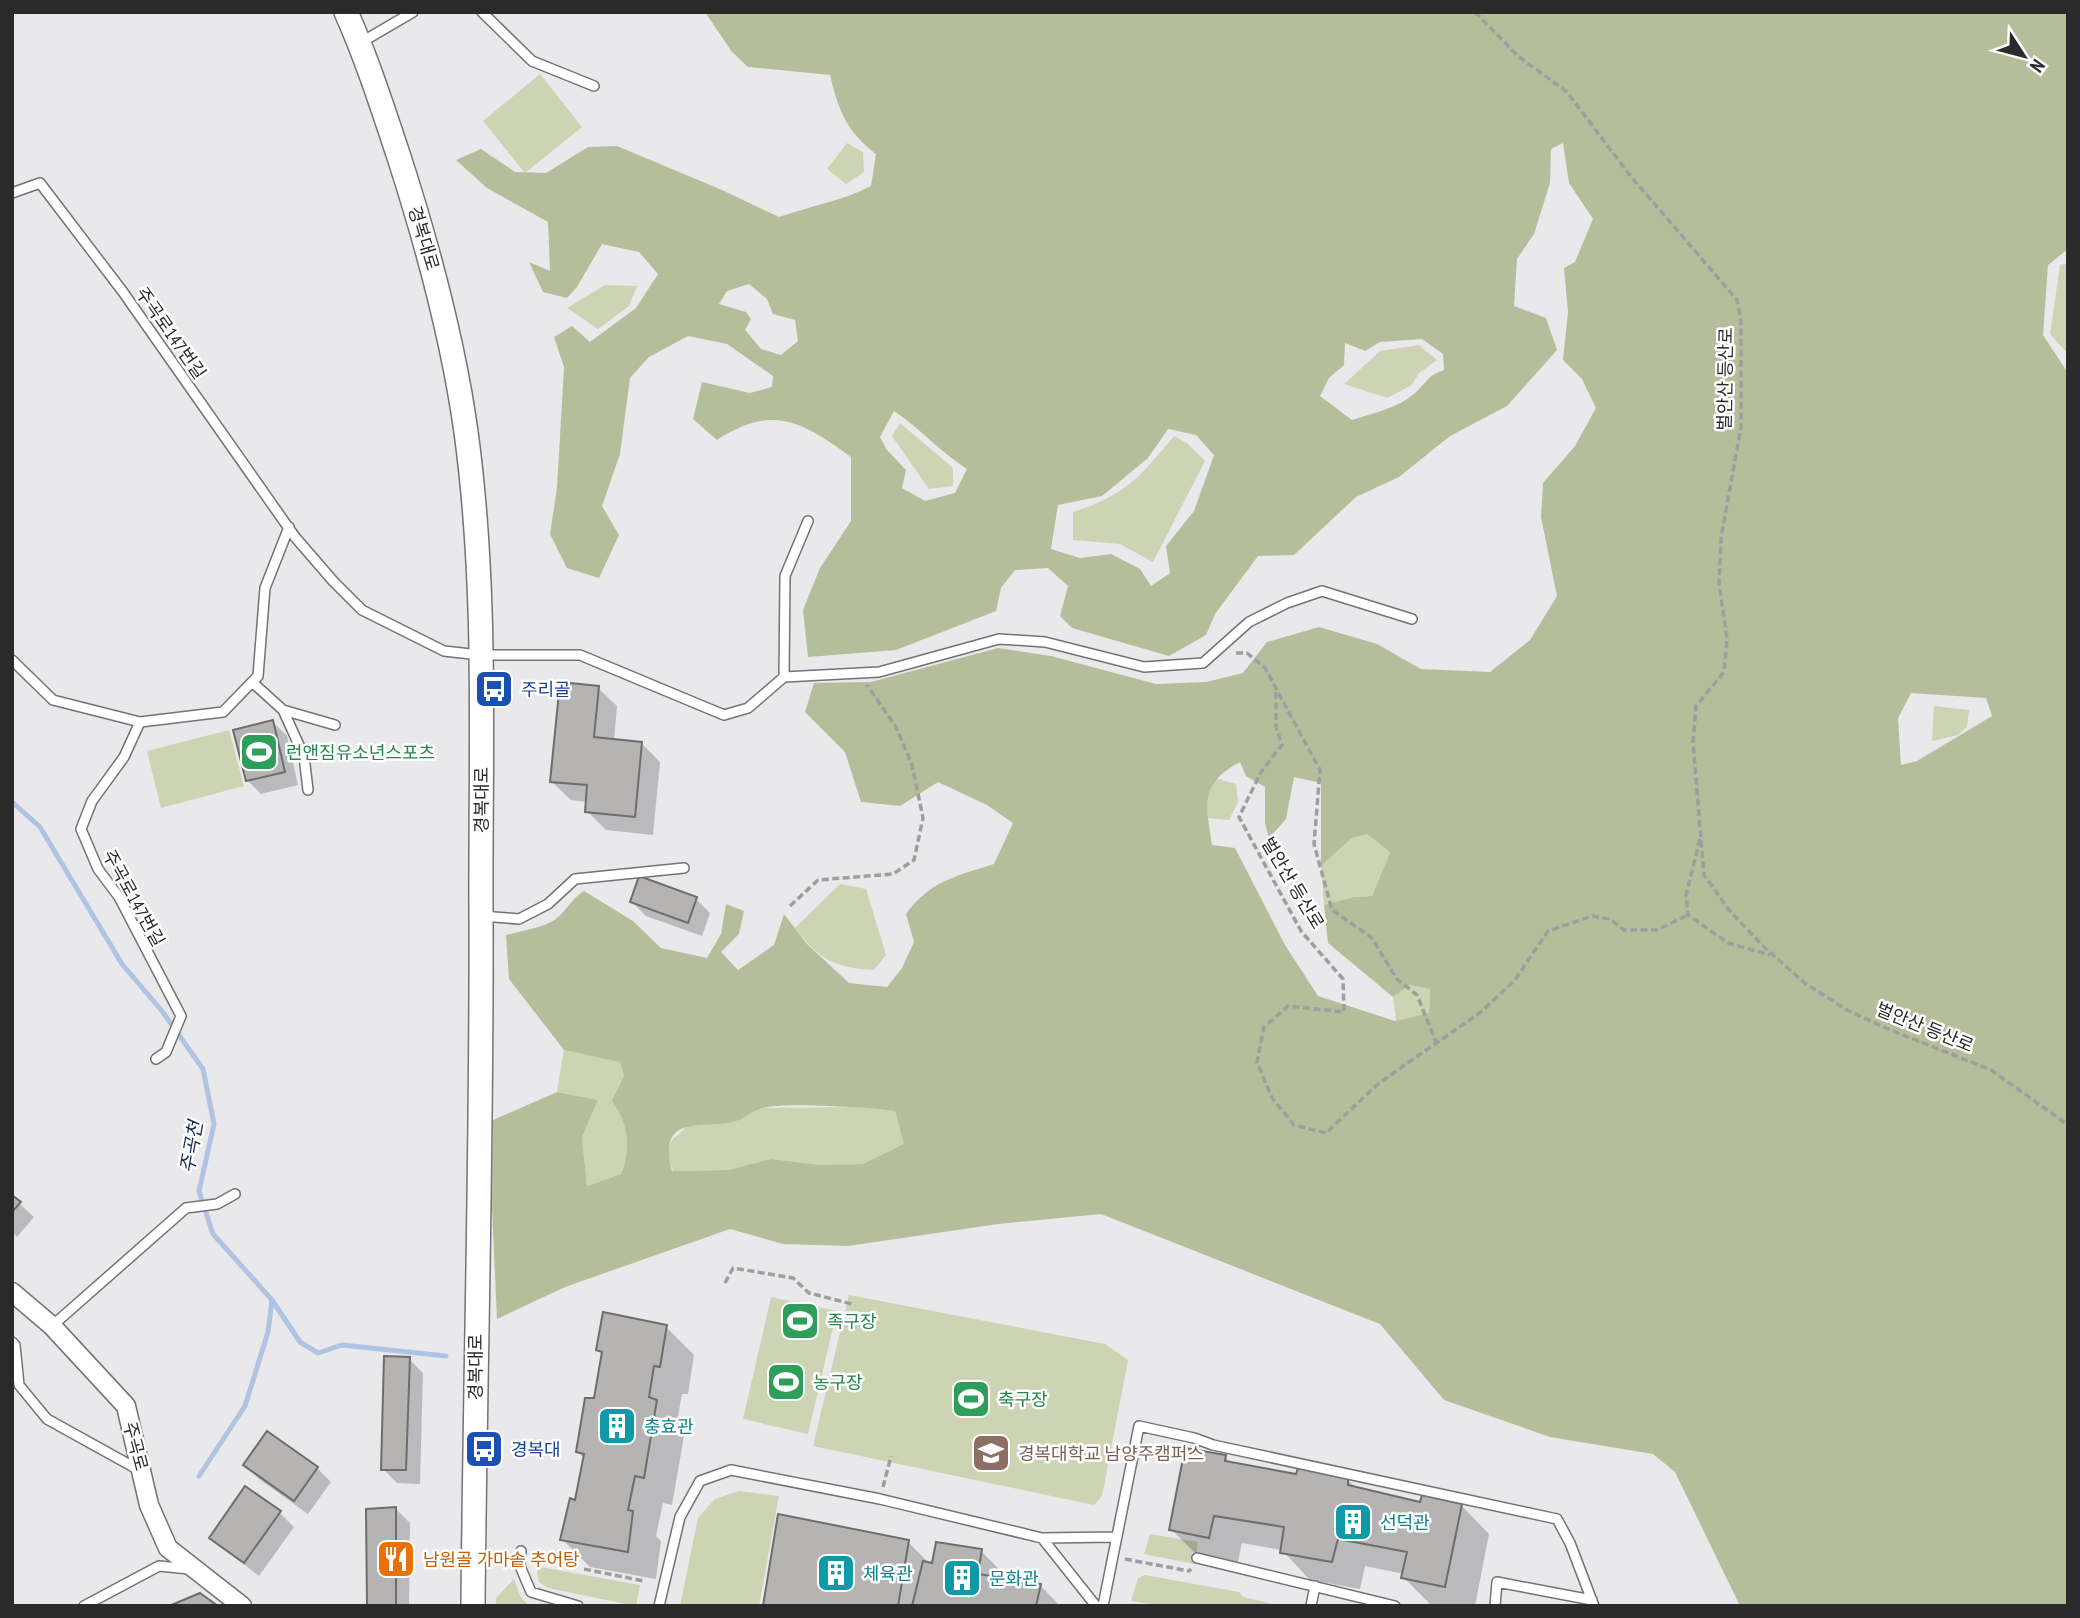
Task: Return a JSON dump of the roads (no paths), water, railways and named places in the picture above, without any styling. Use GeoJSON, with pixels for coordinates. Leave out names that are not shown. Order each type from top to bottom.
{"type":"FeatureCollection","features":[{"type":"Feature","properties":{"kind":"street","name":"경복대로"},"geometry":{"type":"LineString","coordinates":[[346,12],[387,121],[433,265],[453,352],[467,436],[480,655],[481,1109],[476,1228],[473,1606]]}},
{"type":"Feature","properties":{"kind":"street","name":"주곡로"},"geometry":{"type":"LineString","coordinates":[[12,1292],[52,1326],[125,1406],[144,1473],[149,1505],[168,1549],[242,1606]]}},
{"type":"Feature","properties":{"kind":"lane"},"geometry":{"type":"LineString","coordinates":[[359,44],[413,12]]}},
{"type":"Feature","properties":{"kind":"lane"},"geometry":{"type":"LineString","coordinates":[[482,12],[532,61],[594,86]]}},
{"type":"Feature","properties":{"kind":"lane","name":"주곡로147번길"},"geometry":{"type":"LineString","coordinates":[[12,193],[40,183],[122,292],[289,527],[333,581],[362,610],[400,632],[444,651],[480,655],[580,655],[723,715],[748,708],[784,677]]}},
{"type":"Feature","properties":{"kind":"lane"},"geometry":{"type":"LineString","coordinates":[[808,521],[785,576],[784,677],[860,675],[999,639],[1045,642],[1144,667],[1203,663],[1249,622],[1287,603],[1322,591],[1412,619]]}},
{"type":"Feature","properties":{"kind":"lane"},"geometry":{"type":"LineString","coordinates":[[12,660],[53,700],[140,722],[223,712],[258,676],[265,588],[289,527]]}},
{"type":"Feature","properties":{"kind":"lane"},"geometry":{"type":"LineString","coordinates":[[252,682],[283,710],[304,756],[308,790]]}},
{"type":"Feature","properties":{"kind":"lane"},"geometry":{"type":"LineString","coordinates":[[283,710],[335,725]]}},
{"type":"Feature","properties":{"kind":"lane","name":"주곡로147번길"},"geometry":{"type":"LineString","coordinates":[[140,722],[124,757],[92,801],[81,829],[99,869],[119,897],[181,1016],[166,1052],[156,1059]]}},
{"type":"Feature","properties":{"kind":"lane"},"geometry":{"type":"LineString","coordinates":[[481,916],[519,919],[548,904],[575,879],[684,868]]}},
{"type":"Feature","properties":{"kind":"lane"},"geometry":{"type":"LineString","coordinates":[[52,1326],[186,1208],[217,1204],[235,1194]]}},
{"type":"Feature","properties":{"kind":"lane"},"geometry":{"type":"LineString","coordinates":[[12,1342],[15,1345],[19,1385],[47,1419],[144,1473]]}},
{"type":"Feature","properties":{"kind":"lane"},"geometry":{"type":"LineString","coordinates":[[1102,1606],[1139,1426],[1557,1519],[1570,1543],[1593,1603]]}},
{"type":"Feature","properties":{"kind":"lane"},"geometry":{"type":"LineString","coordinates":[[659,1606],[680,1517],[700,1481],[731,1470],[880,1499],[1042,1538],[1115,1537]]}},
{"type":"Feature","properties":{"kind":"lane"},"geometry":{"type":"LineString","coordinates":[[1042,1538],[1096,1606]]}},
{"type":"Feature","properties":{"kind":"lane"},"geometry":{"type":"LineString","coordinates":[[521,1551],[520,1566],[531,1592],[578,1606]]}},
{"type":"Feature","properties":{"kind":"lane"},"geometry":{"type":"LineString","coordinates":[[1198,1558],[1395,1606]]}},
{"type":"Feature","properties":{"kind":"lane"},"geometry":{"type":"LineString","coordinates":[[84,1606],[159,1566],[194,1570]]}},
{"type":"Feature","properties":{"kind":"lane"},"geometry":{"type":"LineString","coordinates":[[1494,1606],[1497,1582],[1593,1603]]}},
{"type":"Feature","properties":{"kind":"lane"},"geometry":{"type":"LineString","coordinates":[[1311,1606],[1315,1586]]}},
{"type":"Feature","properties":{"kind":"waterway","name":"주곡천"},"geometry":{"type":"LineString","coordinates":[[12,802],[40,827],[122,964],[162,1011],[203,1069],[214,1124],[199,1191],[213,1234],[272,1300],[268,1332],[245,1406],[199,1476]]}},
{"type":"Feature","properties":{"kind":"waterway"},"geometry":{"type":"LineString","coordinates":[[272,1300],[300,1342],[318,1353],[342,1345],[446,1356]]}},
{"type":"Feature","properties":{"kind":"place","name":"주리골"},"geometry":{"type":"Point","coordinates":[494,689]}},
{"type":"Feature","properties":{"kind":"place","name":"런앤짐유소년스포츠"},"geometry":{"type":"Point","coordinates":[259,752]}},
{"type":"Feature","properties":{"kind":"place","name":"족구장"},"geometry":{"type":"Point","coordinates":[800,1321]}},
{"type":"Feature","properties":{"kind":"place","name":"농구장"},"geometry":{"type":"Point","coordinates":[786,1382]}},
{"type":"Feature","properties":{"kind":"place","name":"축구장"},"geometry":{"type":"Point","coordinates":[971,1399]}},
{"type":"Feature","properties":{"kind":"place","name":"충효관"},"geometry":{"type":"Point","coordinates":[617,1426]}},
{"type":"Feature","properties":{"kind":"place","name":"경복대"},"geometry":{"type":"Point","coordinates":[484,1449]}},
{"type":"Feature","properties":{"kind":"place","name":"경복대학교 남양주캠퍼스"},"geometry":{"type":"Point","coordinates":[991,1453]}},
{"type":"Feature","properties":{"kind":"place","name":"선덕관"},"geometry":{"type":"Point","coordinates":[1353,1522]}},
{"type":"Feature","properties":{"kind":"place","name":"남원골 가마솥 추어탕"},"geometry":{"type":"Point","coordinates":[396,1559]}},
{"type":"Feature","properties":{"kind":"place","name":"체육관"},"geometry":{"type":"Point","coordinates":[836,1573]}},
{"type":"Feature","properties":{"kind":"place","name":"문화관"},"geometry":{"type":"Point","coordinates":[962,1578]}}]}
